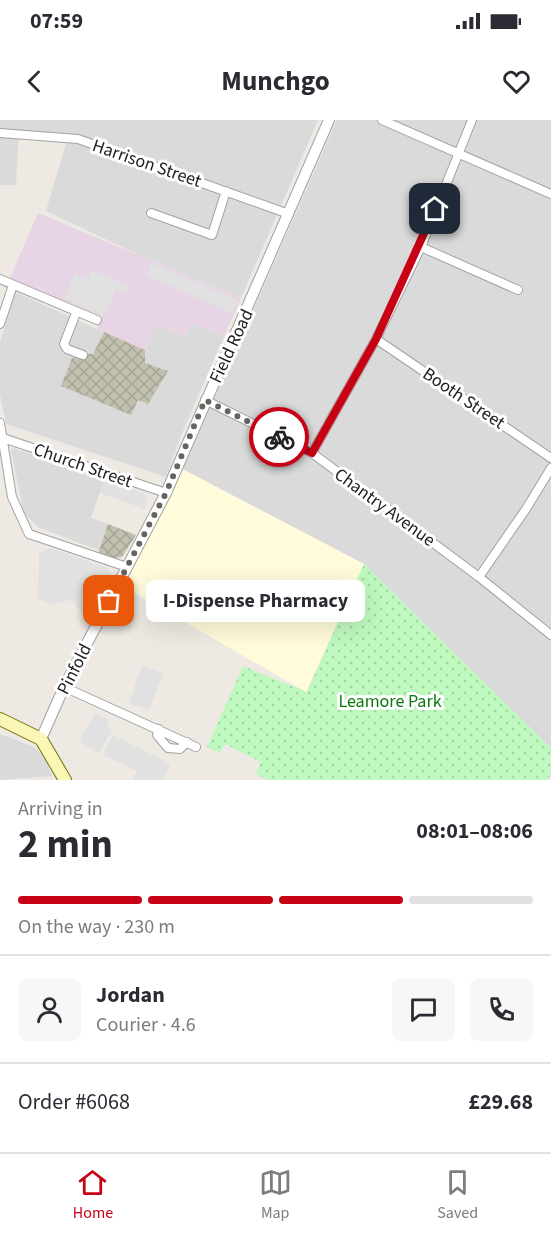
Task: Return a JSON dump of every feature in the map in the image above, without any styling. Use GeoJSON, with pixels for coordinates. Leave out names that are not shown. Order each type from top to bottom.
{"type":"FeatureCollection","features":[{"type":"Feature","properties":{"kind":"main road"},"geometry":{"type":"LineString","coordinates":[[0,719],[41,739],[65,780]]}},
{"type":"Feature","properties":{"kind":"street","name":"Field Road"},"geometry":{"type":"LineString","coordinates":[[109,601],[166,493],[329,120]]}},
{"type":"Feature","properties":{"kind":"street"},"geometry":{"type":"LineString","coordinates":[[382,120],[551,194]]}},
{"type":"Feature","properties":{"kind":"street"},"geometry":{"type":"LineString","coordinates":[[312,453],[376,339],[420,246],[472,120]]}},
{"type":"Feature","properties":{"kind":"street","name":"Harrison Street"},"geometry":{"type":"LineString","coordinates":[[0,133],[78,139],[289,214]]}},
{"type":"Feature","properties":{"kind":"street"},"geometry":{"type":"LineString","coordinates":[[151,213],[212,235],[226,191]]}},
{"type":"Feature","properties":{"kind":"street"},"geometry":{"type":"LineString","coordinates":[[420,246],[518,290]]}},
{"type":"Feature","properties":{"kind":"street"},"geometry":{"type":"LineString","coordinates":[[0,279],[97,320]]}},
{"type":"Feature","properties":{"kind":"street"},"geometry":{"type":"LineString","coordinates":[[0,324],[13,285]]}},
{"type":"Feature","properties":{"kind":"street"},"geometry":{"type":"LineString","coordinates":[[76,313],[64,344],[66,349],[83,356]]}},
{"type":"Feature","properties":{"kind":"street","name":"Booth Street"},"geometry":{"type":"LineString","coordinates":[[376,339],[551,458]]}},
{"type":"Feature","properties":{"kind":"street","name":"Chantry Avenue"},"geometry":{"type":"LineString","coordinates":[[205,400],[312,453],[479,577],[551,635]]}},
{"type":"Feature","properties":{"kind":"street"},"geometry":{"type":"LineString","coordinates":[[0,423],[12,497],[30,534],[127,567]]}},
{"type":"Feature","properties":{"kind":"street","name":"Church Street"},"geometry":{"type":"LineString","coordinates":[[2,437],[166,493]]}},
{"type":"Feature","properties":{"kind":"street"},"geometry":{"type":"LineString","coordinates":[[479,577],[551,468]]}},
{"type":"Feature","properties":{"kind":"street","name":"Pinfold"},"geometry":{"type":"LineString","coordinates":[[41,739],[64,687],[109,601]]}},
{"type":"Feature","properties":{"kind":"street"},"geometry":{"type":"LineString","coordinates":[[64,687],[196,747]]}},
{"type":"Feature","properties":{"kind":"street"},"geometry":{"type":"LineString","coordinates":[[159,729],[157,735],[168,748],[180,749],[187,742]]}},
{"type":"Feature","properties":{"kind":"shaded area"},"geometry":{"type":"Polygon","coordinates":[[[0,120],[318,120],[241,298],[139,255],[46,211],[69,133],[19,131],[16,185],[0,185],[0,120]]]}},
{"type":"Feature","properties":{"kind":"shaded area"},"geometry":{"type":"Polygon","coordinates":[[[337,120],[551,120],[551,748],[364,564],[183,469],[337,120]]]}},
{"type":"Feature","properties":{"kind":"shaded area"},"geometry":{"type":"Polygon","coordinates":[[[38,213],[241,298],[224,337],[191,323],[185,336],[156,324],[145,350],[97,329],[102,316],[10,278],[38,213]]]}},
{"type":"Feature","properties":{"kind":"shaded area"},"geometry":{"type":"Polygon","coordinates":[[[151,263],[238,300],[232,313],[146,276],[151,263]]]}},
{"type":"Feature","properties":{"kind":"shaded area"},"geometry":{"type":"Polygon","coordinates":[[[92,270],[129,286],[126,293],[116,289],[105,316],[64,298],[75,274],[88,279],[92,270]]]}},
{"type":"Feature","properties":{"kind":"shaded area"},"geometry":{"type":"Polygon","coordinates":[[[15,292],[104,332],[93,354],[138,399],[168,371],[145,363],[145,350],[156,324],[185,336],[191,323],[224,337],[182,433],[166,477],[6,424],[0,395],[0,342],[15,292]]]}},
{"type":"Feature","properties":{"kind":"shaded area"},"geometry":{"type":"Polygon","coordinates":[[[104,332],[145,350],[145,363],[168,371],[148,404],[138,400],[131,415],[61,386],[72,358],[86,358],[88,354],[93,354],[104,332]]]}},
{"type":"Feature","properties":{"kind":"shaded area"},"geometry":{"type":"Polygon","coordinates":[[[13,448],[105,478],[91,518],[108,524],[98,550],[38,527],[24,513],[11,451],[13,448]]]}},
{"type":"Feature","properties":{"kind":"shaded area"},"geometry":{"type":"Polygon","coordinates":[[[182,469],[364,564],[306,692],[124,587],[182,469]]]}},
{"type":"Feature","properties":{"kind":"shaded area"},"geometry":{"type":"Polygon","coordinates":[[[105,478],[145,494],[148,500],[145,509],[100,493],[105,478]]]}},
{"type":"Feature","properties":{"kind":"shaded area"},"geometry":{"type":"Polygon","coordinates":[[[108,524],[136,535],[122,557],[115,558],[98,553],[108,524]]]}},
{"type":"Feature","properties":{"kind":"shaded area"},"geometry":{"type":"Polygon","coordinates":[[[49,548],[107,568],[112,576],[89,619],[71,600],[50,604],[38,598],[39,553],[49,548]]]}},
{"type":"Feature","properties":{"kind":"shaded area"},"geometry":{"type":"Polygon","coordinates":[[[142,665],[163,673],[149,710],[129,703],[142,665]]]}},
{"type":"Feature","properties":{"kind":"shaded area"},"geometry":{"type":"Polygon","coordinates":[[[95,713],[109,720],[106,726],[112,730],[99,753],[79,742],[95,713]]]}},
{"type":"Feature","properties":{"kind":"shaded area"},"geometry":{"type":"Polygon","coordinates":[[[0,734],[32,746],[44,756],[52,776],[0,780],[0,734]]]}},
{"type":"Feature","properties":{"kind":"shaded area"},"geometry":{"type":"Polygon","coordinates":[[[113,735],[171,764],[163,780],[133,780],[137,771],[103,755],[113,735]]]}},
{"type":"Feature","properties":{"kind":"green space","name":"Leamore Park"},"geometry":{"type":"Polygon","coordinates":[[[364,564],[551,748],[551,774],[547,780],[268,780],[256,774],[261,762],[225,744],[220,753],[207,747],[243,666],[307,692],[364,564]]]}},
{"type":"Feature","properties":{"kind":"way so far"},"geometry":{"type":"LineString","coordinates":[[109,601],[166,493],[205,400],[279,437]]}},
{"type":"Feature","properties":{"kind":"place","name":"I-Dispense Pharmacy"},"geometry":{"type":"Point","coordinates":[109,601]}},
{"type":"Feature","properties":{"kind":"route"},"geometry":{"type":"LineString","coordinates":[[279,437],[312,453],[376,339],[435,209]]}}]}
